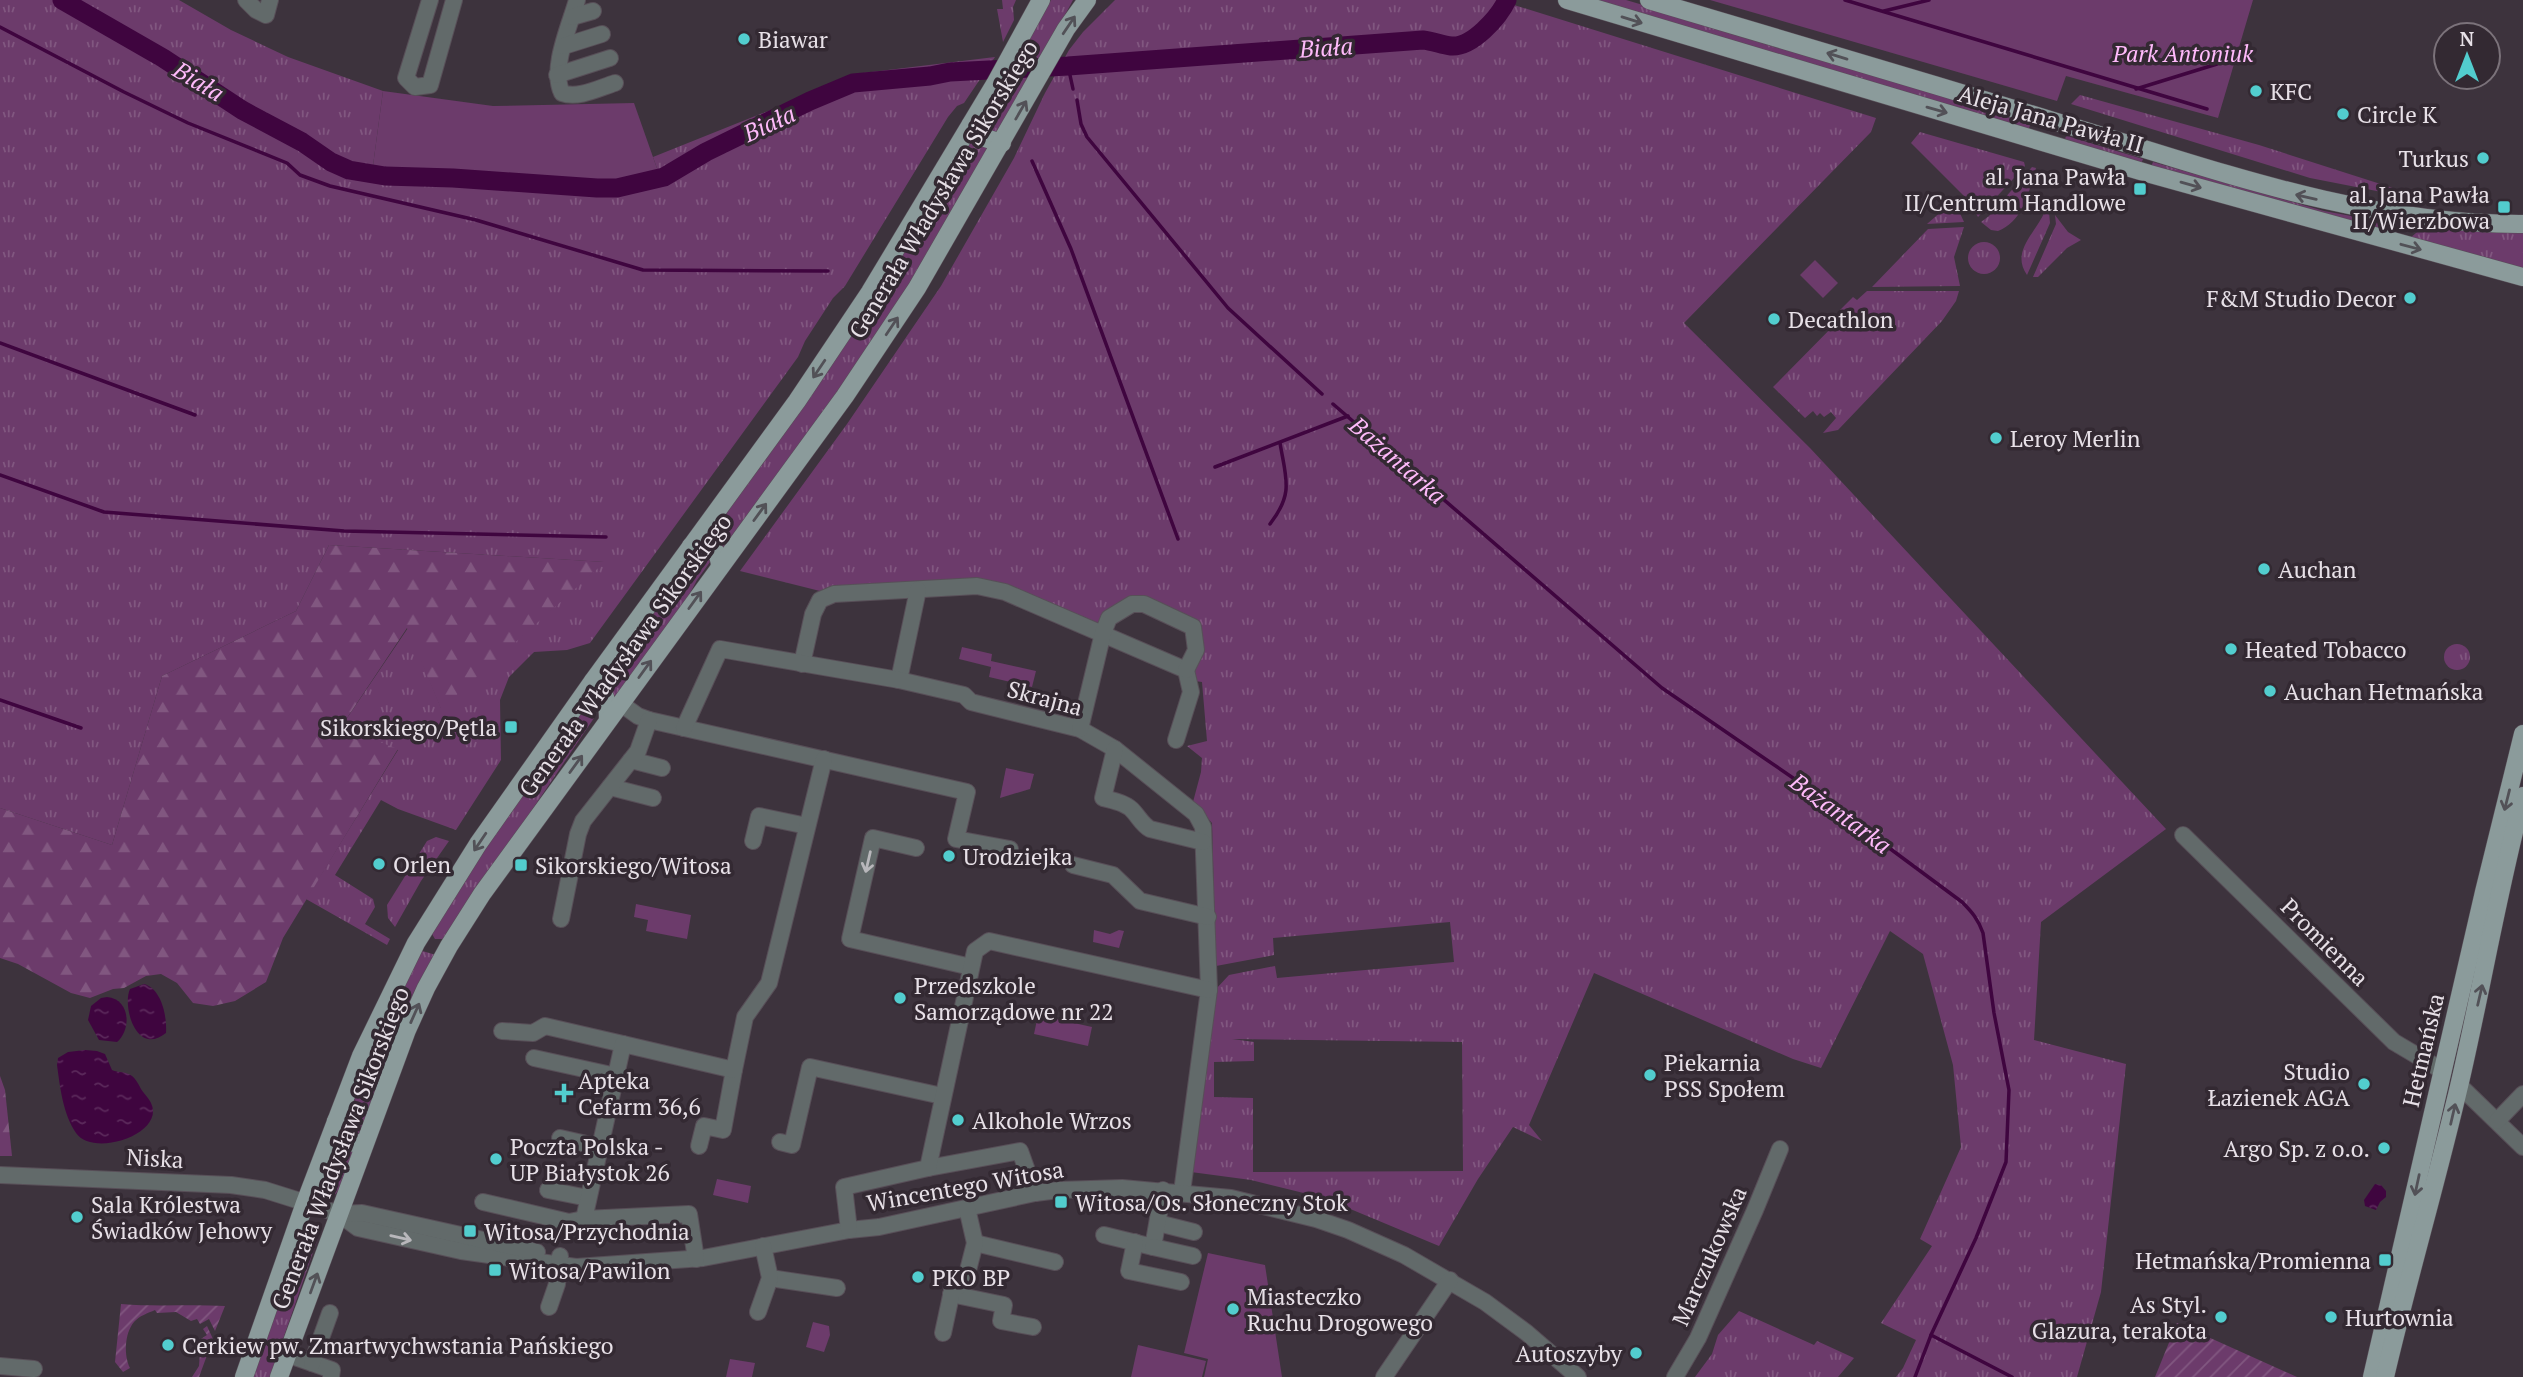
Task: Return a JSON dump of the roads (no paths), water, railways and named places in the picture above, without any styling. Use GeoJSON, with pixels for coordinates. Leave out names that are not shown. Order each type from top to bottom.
{"type":"FeatureCollection","features":[{"type":"Feature","properties":{"kind":"main road","name":"Generała Władysława Sikorskiego"},"geometry":{"type":"LineString","coordinates":[[244,1377],[336,1121],[371,1033],[416,943],[478,844],[797,401],[870,292],[995,84],[1041,0]]}},
{"type":"Feature","properties":{"kind":"main road","name":"Generała Władysława Sikorskiego"},"geometry":{"type":"LineString","coordinates":[[279,1377],[407,1030],[449,946],[508,857],[845,396],[895,321],[1002,143],[1053,51],[1087,0]]}},
{"type":"Feature","properties":{"kind":"main road","name":"Aleja Jana Pawła II"},"geometry":{"type":"LineString","coordinates":[[1567,0],[2150,174],[2523,277]]}},
{"type":"Feature","properties":{"kind":"main road","name":"Aleja Jana Pawła II"},"geometry":{"type":"LineString","coordinates":[[1649,0],[2291,193],[2442,221],[2523,224]]}},
{"type":"Feature","properties":{"kind":"main road"},"geometry":{"type":"LineString","coordinates":[[971,124],[985,138],[1002,143]]}},
{"type":"Feature","properties":{"kind":"main road"},"geometry":{"type":"LineString","coordinates":[[2150,174],[2146,163],[2150,156],[2157,152]]}},
{"type":"Feature","properties":{"kind":"main road"},"geometry":{"type":"LineString","coordinates":[[691,546],[709,546],[718,555],[720,567]]}},
{"type":"Feature","properties":{"kind":"main road"},"geometry":{"type":"LineString","coordinates":[[593,681],[608,703],[608,720]]}},
{"type":"Feature","properties":{"kind":"main road","name":"Hetmańska"},"geometry":{"type":"LineString","coordinates":[[2372,1377],[2523,734]]}},
{"type":"Feature","properties":{"kind":"main road","name":"Hetmańska"},"geometry":{"type":"LineString","coordinates":[[2385,1377],[2408,1277],[2432,1201],[2446,1143],[2498,897],[2523,796]]}},
{"type":"Feature","properties":{"kind":"main road"},"geometry":{"type":"LineString","coordinates":[[416,943],[432,948],[449,946]]}},
{"type":"Feature","properties":{"kind":"main road"},"geometry":{"type":"LineString","coordinates":[[2454,1021],[2461,1028],[2473,1025]]}},
{"type":"Feature","properties":{"kind":"main road"},"geometry":{"type":"LineString","coordinates":[[2443,1071],[2459,1085]]}},
{"type":"Feature","properties":{"kind":"main road"},"geometry":{"type":"LineString","coordinates":[[336,1121],[345,1140],[364,1143]]}},
{"type":"Feature","properties":{"kind":"main road"},"geometry":{"type":"LineString","coordinates":[[2426,1143],[2431,1138],[2438,1137],[2446,1143]]}},
{"type":"Feature","properties":{"kind":"street"},"geometry":{"type":"LineString","coordinates":[[246,0],[266,15],[270,0]]}},
{"type":"Feature","properties":{"kind":"street"},"geometry":{"type":"LineString","coordinates":[[430,0],[406,78],[415,87],[430,85],[454,0]]}},
{"type":"Feature","properties":{"kind":"street"},"geometry":{"type":"LineString","coordinates":[[577,0],[557,75],[562,93],[569,95],[592,91],[615,83]]}},
{"type":"Feature","properties":{"kind":"street"},"geometry":{"type":"LineString","coordinates":[[572,17],[593,11]]}},
{"type":"Feature","properties":{"kind":"street"},"geometry":{"type":"LineString","coordinates":[[422,29],[444,36]]}},
{"type":"Feature","properties":{"kind":"street"},"geometry":{"type":"LineString","coordinates":[[564,46],[602,34]]}},
{"type":"Feature","properties":{"kind":"street"},"geometry":{"type":"LineString","coordinates":[[557,75],[610,58]]}},
{"type":"Feature","properties":{"kind":"street"},"geometry":{"type":"LineString","coordinates":[[802,664],[813,614],[820,600],[834,594],[977,586],[1005,592],[1186,670]]}},
{"type":"Feature","properties":{"kind":"street"},"geometry":{"type":"LineString","coordinates":[[899,680],[918,590]]}},
{"type":"Feature","properties":{"kind":"street"},"geometry":{"type":"LineString","coordinates":[[1080,729],[1109,618],[1132,604],[1144,604],[1193,627],[1196,650],[1186,670],[1191,692],[1176,740]]}},
{"type":"Feature","properties":{"kind":"street","name":"Skrajna"},"geometry":{"type":"LineString","coordinates":[[684,728],[720,649],[899,680],[964,695],[971,702],[1080,729],[1115,749],[1196,814],[1203,827],[1209,990],[1182,1192]]}},
{"type":"Feature","properties":{"kind":"street"},"geometry":{"type":"LineString","coordinates":[[620,704],[649,720],[967,792],[957,839],[1010,849]]}},
{"type":"Feature","properties":{"kind":"street"},"geometry":{"type":"LineString","coordinates":[[561,919],[583,821],[631,760],[645,736],[649,720]]}},
{"type":"Feature","properties":{"kind":"street"},"geometry":{"type":"LineString","coordinates":[[1115,749],[1103,798],[1119,802],[1132,810],[1150,829],[1203,842]]}},
{"type":"Feature","properties":{"kind":"street"},"geometry":{"type":"LineString","coordinates":[[631,760],[662,768]]}},
{"type":"Feature","properties":{"kind":"street"},"geometry":{"type":"LineString","coordinates":[[699,1146],[704,1126],[723,1130],[745,1017],[769,983],[824,760]]}},
{"type":"Feature","properties":{"kind":"street"},"geometry":{"type":"LineString","coordinates":[[610,787],[653,798]]}},
{"type":"Feature","properties":{"kind":"street"},"geometry":{"type":"LineString","coordinates":[[753,841],[759,816],[807,827]]}},
{"type":"Feature","properties":{"kind":"street","name":"Promienna"},"geometry":{"type":"LineString","coordinates":[[2183,835],[2395,1042],[2443,1071]]}},
{"type":"Feature","properties":{"kind":"street"},"geometry":{"type":"LineString","coordinates":[[916,848],[873,838],[850,939],[971,967]]}},
{"type":"Feature","properties":{"kind":"street"},"geometry":{"type":"LineString","coordinates":[[1073,865],[1113,875],[1140,901],[1208,917]]}},
{"type":"Feature","properties":{"kind":"street"},"geometry":{"type":"LineString","coordinates":[[928,1168],[975,951],[989,941],[1209,990]]}},
{"type":"Feature","properties":{"kind":"street"},"geometry":{"type":"LineString","coordinates":[[502,1031],[533,1033],[545,1026],[734,1070]]}},
{"type":"Feature","properties":{"kind":"street"},"geometry":{"type":"LineString","coordinates":[[584,1219],[623,1044]]}},
{"type":"Feature","properties":{"kind":"street"},"geometry":{"type":"LineString","coordinates":[[534,1058],[616,1076]]}},
{"type":"Feature","properties":{"kind":"street"},"geometry":{"type":"LineString","coordinates":[[780,1142],[792,1145],[810,1067],[942,1096]]}},
{"type":"Feature","properties":{"kind":"street"},"geometry":{"type":"LineString","coordinates":[[2459,1085],[2523,1147]]}},
{"type":"Feature","properties":{"kind":"street"},"geometry":{"type":"LineString","coordinates":[[2497,1121],[2523,1094]]}},
{"type":"Feature","properties":{"kind":"street"},"geometry":{"type":"LineString","coordinates":[[560,1138],[600,1147]]}},
{"type":"Feature","properties":{"kind":"street","name":"Marczukowska"},"geometry":{"type":"LineString","coordinates":[[1675,1377],[1698,1338],[1780,1149]]}},
{"type":"Feature","properties":{"kind":"street"},"geometry":{"type":"LineString","coordinates":[[849,1230],[844,1186],[928,1168],[1020,1151],[1035,1193]]}},
{"type":"Feature","properties":{"kind":"street","name":"Niska"},"geometry":{"type":"LineString","coordinates":[[0,1175],[231,1185],[265,1190],[305,1203]]}},
{"type":"Feature","properties":{"kind":"street","name":"Wincentego Witosa"},"geometry":{"type":"LineString","coordinates":[[305,1203],[339,1214],[362,1213],[576,1267],[696,1259],[849,1230],[879,1227],[1035,1193],[1102,1188],[1163,1190],[1241,1200],[1316,1219],[1381,1244],[1450,1280]]}},
{"type":"Feature","properties":{"kind":"street"},"geometry":{"type":"LineString","coordinates":[[548,1190],[589,1198]]}},
{"type":"Feature","properties":{"kind":"street"},"geometry":{"type":"LineString","coordinates":[[1153,1247],[1163,1190]]}},
{"type":"Feature","properties":{"kind":"street"},"geometry":{"type":"LineString","coordinates":[[483,1202],[569,1222],[689,1214],[696,1259]]}},
{"type":"Feature","properties":{"kind":"street"},"geometry":{"type":"LineString","coordinates":[[943,1333],[952,1291],[965,1282],[975,1243],[967,1208]]}},
{"type":"Feature","properties":{"kind":"street"},"geometry":{"type":"LineString","coordinates":[[1157,1223],[1194,1232]]}},
{"type":"Feature","properties":{"kind":"street"},"geometry":{"type":"LineString","coordinates":[[1104,1235],[1193,1256]]}},
{"type":"Feature","properties":{"kind":"street"},"geometry":{"type":"LineString","coordinates":[[1135,1242],[1129,1271],[1181,1282]]}},
{"type":"Feature","properties":{"kind":"street"},"geometry":{"type":"LineString","coordinates":[[975,1243],[1055,1262]]}},
{"type":"Feature","properties":{"kind":"street"},"geometry":{"type":"LineString","coordinates":[[758,1312],[769,1278],[763,1246]]}},
{"type":"Feature","properties":{"kind":"street"},"geometry":{"type":"LineString","coordinates":[[549,1307],[557,1284],[560,1261]]}},
{"type":"Feature","properties":{"kind":"street"},"geometry":{"type":"LineString","coordinates":[[969,1267],[986,1271]]}},
{"type":"Feature","properties":{"kind":"street"},"geometry":{"type":"LineString","coordinates":[[769,1278],[837,1287]]}},
{"type":"Feature","properties":{"kind":"street"},"geometry":{"type":"LineString","coordinates":[[1384,1377],[1450,1280],[1521,1328],[1578,1377]]}},
{"type":"Feature","properties":{"kind":"street"},"geometry":{"type":"LineString","coordinates":[[951,1294],[1004,1304],[1001,1321],[1034,1327]]}},
{"type":"Feature","properties":{"kind":"street"},"geometry":{"type":"LineString","coordinates":[[301,1377],[330,1313]]}},
{"type":"Feature","properties":{"kind":"street"},"geometry":{"type":"LineString","coordinates":[[289,1355],[332,1370],[331,1377]]}},
{"type":"Feature","properties":{"kind":"street"},"geometry":{"type":"LineString","coordinates":[[0,1366],[34,1369]]}},
{"type":"Feature","properties":{"kind":"water"},"geometry":{"type":"Polygon","coordinates":[[[144,984],[159,997],[166,1019],[166,1033],[156,1039],[147,1039],[139,1034],[130,1017],[130,989],[144,984]]]}},
{"type":"Feature","properties":{"kind":"water"},"geometry":{"type":"Polygon","coordinates":[[[107,997],[120,1003],[126,1015],[125,1030],[117,1042],[99,1040],[88,1020],[91,1006],[107,997]]]}},
{"type":"Feature","properties":{"kind":"water"},"geometry":{"type":"Polygon","coordinates":[[[85,1050],[105,1054],[112,1070],[132,1076],[149,1099],[153,1114],[148,1124],[138,1133],[111,1143],[97,1143],[85,1140],[76,1133],[65,1109],[57,1065],[58,1058],[68,1052],[85,1050]]]}},
{"type":"Feature","properties":{"kind":"water"},"geometry":{"type":"Polygon","coordinates":[[[2375,1184],[2381,1185],[2386,1191],[2386,1197],[2376,1210],[2365,1206],[2364,1200],[2375,1184]]]}},
{"type":"Feature","properties":{"kind":"waterway","name":"Biała"},"geometry":{"type":"LineString","coordinates":[[62,0],[163,58],[242,110],[349,170],[385,176],[597,188],[617,188],[664,177],[706,152],[853,83],[950,72],[1423,40],[1459,45],[1484,30],[1507,0]]}},
{"type":"Feature","properties":{"kind":"waterway"},"geometry":{"type":"LineString","coordinates":[[1845,0],[2207,109]]}},
{"type":"Feature","properties":{"kind":"waterway"},"geometry":{"type":"LineString","coordinates":[[1884,11],[1929,0]]}},
{"type":"Feature","properties":{"kind":"waterway"},"geometry":{"type":"LineString","coordinates":[[0,27],[188,123],[287,163],[300,175],[330,186],[476,220],[643,270],[828,271]]}},
{"type":"Feature","properties":{"kind":"waterway"},"geometry":{"type":"LineString","coordinates":[[2136,89],[2217,64]]}},
{"type":"Feature","properties":{"kind":"waterway","name":"Bażantarka"},"geometry":{"type":"LineString","coordinates":[[1068,66],[1073,89]]}},
{"type":"Feature","properties":{"kind":"waterway","name":"Bażantarka"},"geometry":{"type":"LineString","coordinates":[[1077,100],[1081,124],[1087,137],[1228,308],[1322,394]]}},
{"type":"Feature","properties":{"kind":"waterway"},"geometry":{"type":"LineString","coordinates":[[1032,161],[1071,249],[1178,539]]}},
{"type":"Feature","properties":{"kind":"waterway"},"geometry":{"type":"LineString","coordinates":[[0,343],[195,415]]}},
{"type":"Feature","properties":{"kind":"waterway","name":"Bażantarka"},"geometry":{"type":"LineString","coordinates":[[1333,404],[1662,688],[1815,793],[1962,902],[1977,920],[1983,933],[1994,1013],[2009,1090],[2006,1162],[1915,1377]]}},
{"type":"Feature","properties":{"kind":"waterway"},"geometry":{"type":"LineString","coordinates":[[1215,467],[1348,416]]}},
{"type":"Feature","properties":{"kind":"waterway"},"geometry":{"type":"LineString","coordinates":[[1270,524],[1278,513],[1285,494],[1286,476],[1280,443]]}},
{"type":"Feature","properties":{"kind":"waterway"},"geometry":{"type":"LineString","coordinates":[[0,475],[104,512],[344,531],[606,537]]}},
{"type":"Feature","properties":{"kind":"waterway"},"geometry":{"type":"LineString","coordinates":[[0,700],[81,728]]}},
{"type":"Feature","properties":{"kind":"waterway"},"geometry":{"type":"LineString","coordinates":[[1931,1335],[2012,1377]]}},
{"type":"Feature","properties":{"kind":"place","name":"Biawar"},"geometry":{"type":"Point","coordinates":[744,39]}},
{"type":"Feature","properties":{"kind":"place","name":"KFC"},"geometry":{"type":"Point","coordinates":[2256,91]}},
{"type":"Feature","properties":{"kind":"place","name":"Circle K"},"geometry":{"type":"Point","coordinates":[2343,114]}},
{"type":"Feature","properties":{"kind":"place","name":"Turkus"},"geometry":{"type":"Point","coordinates":[2483,158]}},
{"type":"Feature","properties":{"kind":"place","name":"al. Jana Pawła II/Centrum Handlowe"},"geometry":{"type":"Point","coordinates":[2140,189]}},
{"type":"Feature","properties":{"kind":"place","name":"al. Jana Pawła II/Wierzbowa"},"geometry":{"type":"Point","coordinates":[2504,207]}},
{"type":"Feature","properties":{"kind":"place","name":"F&M Studio Decor"},"geometry":{"type":"Point","coordinates":[2410,298]}},
{"type":"Feature","properties":{"kind":"place","name":"Decathlon"},"geometry":{"type":"Point","coordinates":[1774,319]}},
{"type":"Feature","properties":{"kind":"place","name":"Leroy Merlin"},"geometry":{"type":"Point","coordinates":[1996,438]}},
{"type":"Feature","properties":{"kind":"place","name":"Auchan"},"geometry":{"type":"Point","coordinates":[2264,569]}},
{"type":"Feature","properties":{"kind":"place","name":"Heated Tobacco"},"geometry":{"type":"Point","coordinates":[2231,649]}},
{"type":"Feature","properties":{"kind":"place","name":"Auchan Hetmańska"},"geometry":{"type":"Point","coordinates":[2270,691]}},
{"type":"Feature","properties":{"kind":"place","name":"Sikorskiego/Pętla"},"geometry":{"type":"Point","coordinates":[511,727]}},
{"type":"Feature","properties":{"kind":"place","name":"Urodziejka"},"geometry":{"type":"Point","coordinates":[949,856]}},
{"type":"Feature","properties":{"kind":"place","name":"Orlen"},"geometry":{"type":"Point","coordinates":[379,864]}},
{"type":"Feature","properties":{"kind":"place","name":"Sikorskiego/Witosa"},"geometry":{"type":"Point","coordinates":[521,865]}},
{"type":"Feature","properties":{"kind":"place","name":"Przedszkole Samorządowe nr 22"},"geometry":{"type":"Point","coordinates":[900,998]}},
{"type":"Feature","properties":{"kind":"place","name":"Piekarnia PSS Społem"},"geometry":{"type":"Point","coordinates":[1650,1075]}},
{"type":"Feature","properties":{"kind":"place","name":"Studio Łazienek AGA"},"geometry":{"type":"Point","coordinates":[2364,1084]}},
{"type":"Feature","properties":{"kind":"place","name":"Apteka Cefarm 36,6"},"geometry":{"type":"Point","coordinates":[564,1093]}},
{"type":"Feature","properties":{"kind":"place","name":"Alkohole Wrzos"},"geometry":{"type":"Point","coordinates":[958,1120]}},
{"type":"Feature","properties":{"kind":"place","name":"Argo Sp. z o.o."},"geometry":{"type":"Point","coordinates":[2384,1148]}},
{"type":"Feature","properties":{"kind":"place","name":"Poczta Polska - UP Białystok 26"},"geometry":{"type":"Point","coordinates":[496,1159]}},
{"type":"Feature","properties":{"kind":"place","name":"Witosa/Os. Słoneczny Stok"},"geometry":{"type":"Point","coordinates":[1061,1202]}},
{"type":"Feature","properties":{"kind":"place","name":"Sala Królestwa Świadków Jehowy"},"geometry":{"type":"Point","coordinates":[77,1217]}},
{"type":"Feature","properties":{"kind":"place","name":"Witosa/Przychodnia"},"geometry":{"type":"Point","coordinates":[470,1231]}},
{"type":"Feature","properties":{"kind":"place","name":"Hetmańska/Promienna"},"geometry":{"type":"Point","coordinates":[2385,1260]}},
{"type":"Feature","properties":{"kind":"place","name":"Witosa/Pawilon"},"geometry":{"type":"Point","coordinates":[495,1270]}},
{"type":"Feature","properties":{"kind":"place","name":"PKO BP"},"geometry":{"type":"Point","coordinates":[918,1277]}},
{"type":"Feature","properties":{"kind":"place","name":"Miasteczko Ruchu Drogowego"},"geometry":{"type":"Point","coordinates":[1233,1309]}},
{"type":"Feature","properties":{"kind":"place","name":"As Styl. Glazura, terakota"},"geometry":{"type":"Point","coordinates":[2221,1317]}},
{"type":"Feature","properties":{"kind":"place","name":"Hurtownia"},"geometry":{"type":"Point","coordinates":[2331,1317]}},
{"type":"Feature","properties":{"kind":"place","name":"Cerkiew pw. Zmartwychwstania Pańskiego"},"geometry":{"type":"Point","coordinates":[168,1345]}},
{"type":"Feature","properties":{"kind":"place","name":"Autoszyby"},"geometry":{"type":"Point","coordinates":[1636,1353]}},
{"type":"Feature","properties":{"kind":"park label","name":"Park Antoniuk"},"geometry":{"type":"Point","coordinates":[2183,53]}}]}
